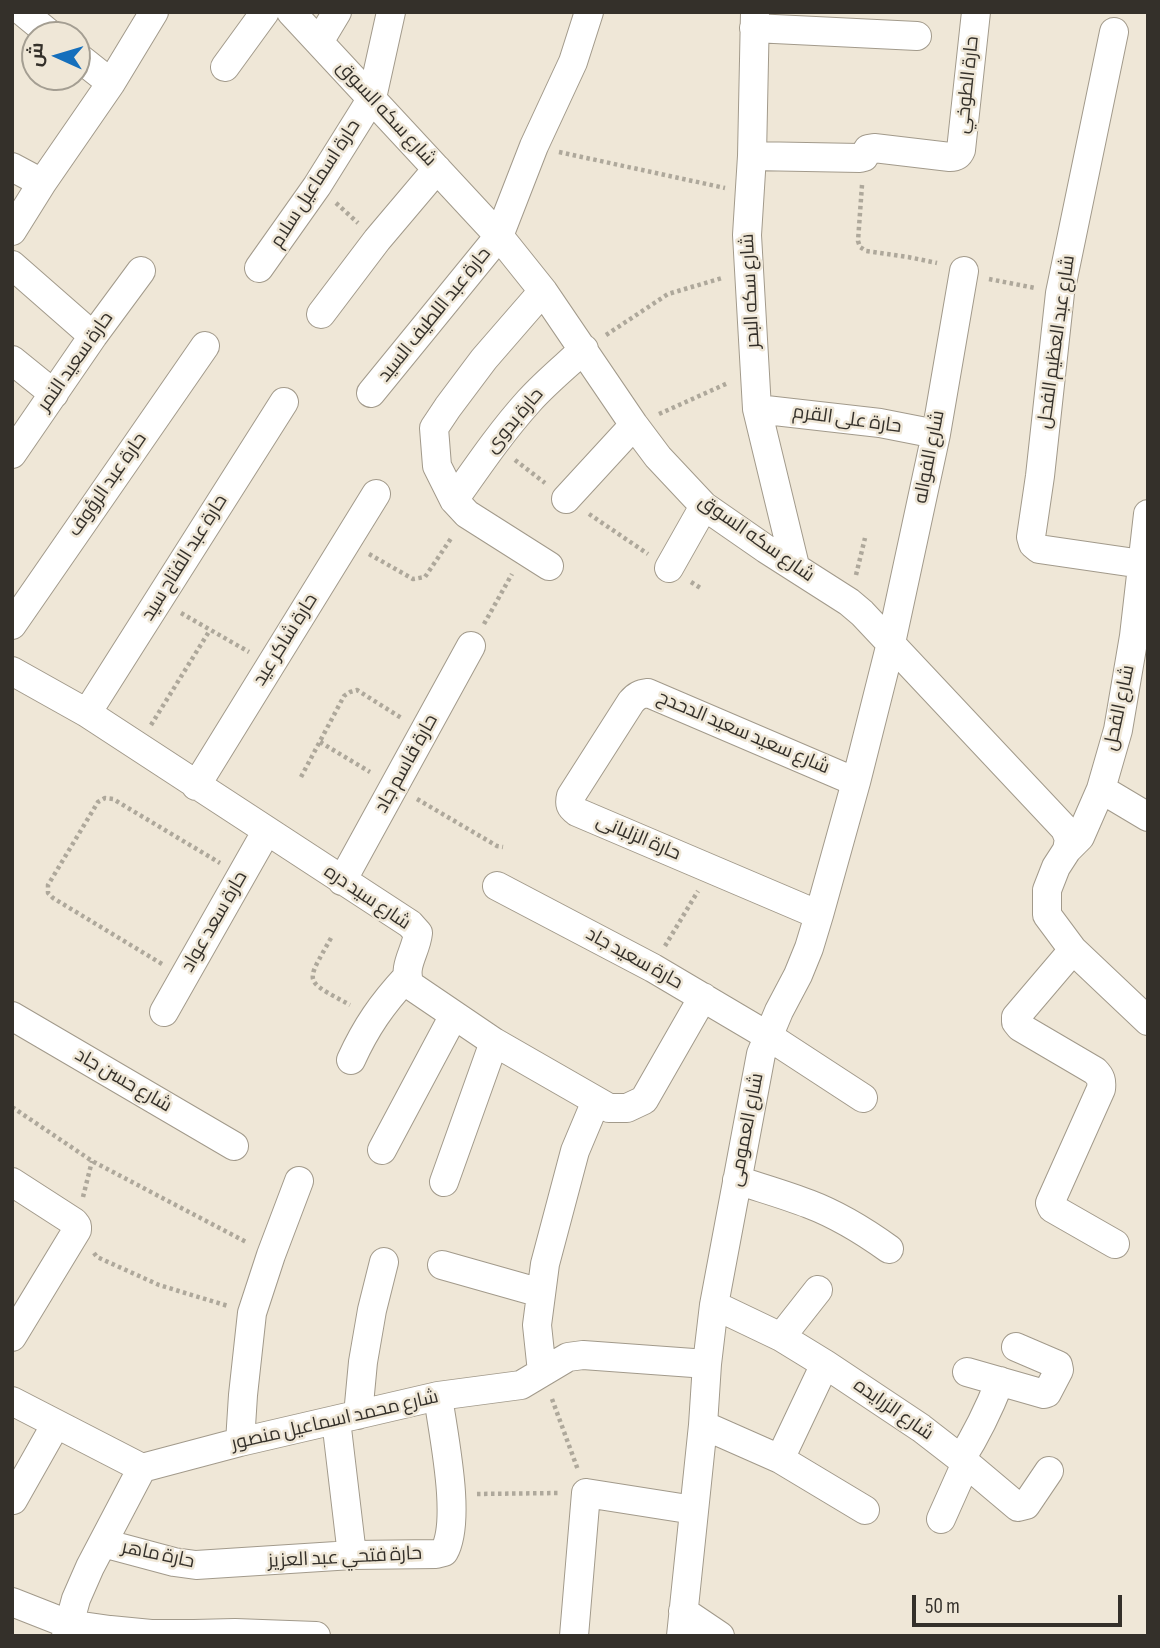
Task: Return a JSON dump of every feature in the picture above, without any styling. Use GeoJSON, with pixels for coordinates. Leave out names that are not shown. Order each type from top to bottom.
{"type":"FeatureCollection","features":[{"type":"Feature","properties":{"kind":"street"},"geometry":{"type":"LineString","coordinates":[[12,231],[111,83],[154,12]]}},
{"type":"Feature","properties":{"kind":"street"},"geometry":{"type":"LineString","coordinates":[[225,67],[265,12]]}},
{"type":"Feature","properties":{"kind":"street","name":"شارع سكه السوق"},"geometry":{"type":"LineString","coordinates":[[291,12],[499,236],[543,290],[658,457],[704,506],[849,602],[891,643],[1065,829],[1069,839],[1067,850]]}},
{"type":"Feature","properties":{"kind":"street"},"geometry":{"type":"LineString","coordinates":[[319,42],[337,12]]}},
{"type":"Feature","properties":{"kind":"street","name":"حارة اسماعيل سلام"},"geometry":{"type":"LineString","coordinates":[[259,268],[317,186],[372,98],[391,12]]}},
{"type":"Feature","properties":{"kind":"street","name":"حارة عبد اللطيف السيد"},"geometry":{"type":"LineString","coordinates":[[371,393],[499,236],[534,146],[573,62],[589,12]]}},
{"type":"Feature","properties":{"kind":"street","name":"حارة الطوخي"},"geometry":{"type":"LineString","coordinates":[[752,156],[864,157],[868,149],[874,148],[955,157],[961,150],[976,12]]}},
{"type":"Feature","properties":{"kind":"street"},"geometry":{"type":"LineString","coordinates":[[755,20],[917,36]]}},
{"type":"Feature","properties":{"kind":"street","name":"شارع سكه البحر"},"geometry":{"type":"LineString","coordinates":[[755,20],[747,235],[754,372],[757,409],[795,566]]}},
{"type":"Feature","properties":{"kind":"street","name":"شارع عبد العظيم الفحل"},"geometry":{"type":"LineString","coordinates":[[1114,32],[1060,293],[1031,537],[1033,544],[1039,549],[1142,564]]}},
{"type":"Feature","properties":{"kind":"street"},"geometry":{"type":"LineString","coordinates":[[91,67],[111,83]]}},
{"type":"Feature","properties":{"kind":"street"},"geometry":{"type":"LineString","coordinates":[[12,167],[42,183]]}},
{"type":"Feature","properties":{"kind":"street"},"geometry":{"type":"LineString","coordinates":[[321,314],[377,240],[437,169]]}},
{"type":"Feature","properties":{"kind":"street"},"geometry":{"type":"LineString","coordinates":[[12,265],[93,336]]}},
{"type":"Feature","properties":{"kind":"street","name":"حارة سعيد النمر"},"geometry":{"type":"LineString","coordinates":[[16,442],[54,394],[141,271]]}},
{"type":"Feature","properties":{"kind":"street","name":"شارع الفواله"},"geometry":{"type":"LineString","coordinates":[[891,643],[936,434],[964,271]]}},
{"type":"Feature","properties":{"kind":"street"},"geometry":{"type":"LineString","coordinates":[[543,290],[484,359],[434,428],[437,466],[461,507],[549,566]]}},
{"type":"Feature","properties":{"kind":"street","name":"حارة عبد الرؤوف"},"geometry":{"type":"LineString","coordinates":[[12,625],[205,346]]}},
{"type":"Feature","properties":{"kind":"street","name":"حارة بدوى"},"geometry":{"type":"LineString","coordinates":[[461,507],[494,444],[531,398],[584,349]]}},
{"type":"Feature","properties":{"kind":"street"},"geometry":{"type":"LineString","coordinates":[[12,360],[54,394]]}},
{"type":"Feature","properties":{"kind":"street","name":"حارة عبد الفتاح سيد"},"geometry":{"type":"LineString","coordinates":[[87,713],[284,402]]}},
{"type":"Feature","properties":{"kind":"street","name":"حارة على القرم"},"geometry":{"type":"LineString","coordinates":[[757,409],[880,422],[936,434]]}},
{"type":"Feature","properties":{"kind":"street"},"geometry":{"type":"LineString","coordinates":[[566,499],[634,425]]}},
{"type":"Feature","properties":{"kind":"street","name":"حارة شاكر عيد"},"geometry":{"type":"LineString","coordinates":[[196,786],[376,494]]}},
{"type":"Feature","properties":{"kind":"street"},"geometry":{"type":"LineString","coordinates":[[669,568],[704,506]]}},
{"type":"Feature","properties":{"kind":"street","name":"شارع الفحل"},"geometry":{"type":"LineString","coordinates":[[1067,850],[1080,837],[1101,789],[1118,730],[1136,692],[1134,636],[1143,599],[1142,564],[1148,514]]}},
{"type":"Feature","properties":{"kind":"street","name":"شارع العمومى"},"geometry":{"type":"LineString","coordinates":[[682,1624],[714,1306],[761,1054],[798,975],[819,915],[891,643]]}},
{"type":"Feature","properties":{"kind":"street","name":"حارة قاسم جاد"},"geometry":{"type":"LineString","coordinates":[[342,881],[471,646]]}},
{"type":"Feature","properties":{"kind":"street","name":"شارع سيد دره"},"geometry":{"type":"LineString","coordinates":[[12,671],[87,713],[410,924],[418,933],[417,943],[408,963],[407,977]]}},
{"type":"Feature","properties":{"kind":"street","name":"شارع سعيد سعيد الدحدح"},"geometry":{"type":"LineString","coordinates":[[631,702],[641,694],[655,695],[856,782]]}},
{"type":"Feature","properties":{"kind":"street","name":"حارة الزلبانى"},"geometry":{"type":"LineString","coordinates":[[631,702],[571,796],[571,808],[819,915]]}},
{"type":"Feature","properties":{"kind":"street"},"geometry":{"type":"LineString","coordinates":[[1101,789],[1148,817]]}},
{"type":"Feature","properties":{"kind":"street","name":"حارة سعد عواد"},"geometry":{"type":"LineString","coordinates":[[164,1012],[267,832]]}},
{"type":"Feature","properties":{"kind":"street"},"geometry":{"type":"LineString","coordinates":[[1067,850],[1056,867],[1047,890],[1047,915],[1073,950],[1148,1021]]}},
{"type":"Feature","properties":{"kind":"street","name":"حارة سعيد جاد"},"geometry":{"type":"LineString","coordinates":[[497,886],[653,968],[768,1036],[863,1098]]}},
{"type":"Feature","properties":{"kind":"street"},"geometry":{"type":"LineString","coordinates":[[1073,950],[1016,1017],[1016,1022],[1100,1076],[1101,1089],[1050,1203],[1052,1208],[1115,1244]]}},
{"type":"Feature","properties":{"kind":"street"},"geometry":{"type":"LineString","coordinates":[[351,1060],[373,1018],[407,977],[410,985],[494,1042],[609,1108],[627,1108],[644,1100],[703,997]]}},
{"type":"Feature","properties":{"kind":"street"},"geometry":{"type":"LineString","coordinates":[[382,1150],[454,1015]]}},
{"type":"Feature","properties":{"kind":"street","name":"شارع حسن جاد"},"geometry":{"type":"LineString","coordinates":[[12,1016],[234,1146]]}},
{"type":"Feature","properties":{"kind":"street"},"geometry":{"type":"LineString","coordinates":[[444,1182],[494,1042]]}},
{"type":"Feature","properties":{"kind":"street"},"geometry":{"type":"LineString","coordinates":[[542,1372],[537,1325],[545,1264],[575,1151],[596,1101]]}},
{"type":"Feature","properties":{"kind":"street"},"geometry":{"type":"LineString","coordinates":[[737,1180],[838,1216],[889,1249]]}},
{"type":"Feature","properties":{"kind":"street"},"geometry":{"type":"LineString","coordinates":[[240,1442],[251,1313],[299,1181]]}},
{"type":"Feature","properties":{"kind":"street"},"geometry":{"type":"LineString","coordinates":[[12,1182],[77,1226],[76,1234],[12,1337]]}},
{"type":"Feature","properties":{"kind":"street"},"geometry":{"type":"LineString","coordinates":[[352,1555],[347,1417],[363,1362],[384,1262]]}},
{"type":"Feature","properties":{"kind":"street"},"geometry":{"type":"LineString","coordinates":[[442,1265],[541,1293]]}},
{"type":"Feature","properties":{"kind":"street"},"geometry":{"type":"LineString","coordinates":[[781,1337],[818,1290]]}},
{"type":"Feature","properties":{"kind":"street","name":"شارع الزرايده"},"geometry":{"type":"LineString","coordinates":[[714,1306],[781,1337],[825,1364],[921,1428],[1018,1507],[1026,1506],[1049,1471]]}},
{"type":"Feature","properties":{"kind":"street"},"geometry":{"type":"LineString","coordinates":[[967,1372],[1044,1394],[1059,1370],[1058,1365],[1016,1347]]}},
{"type":"Feature","properties":{"kind":"street","name":"شارع محمد اسماعيل منصور"},"geometry":{"type":"LineString","coordinates":[[142,1468],[240,1442],[438,1396],[521,1385],[568,1357],[583,1355],[707,1364]]}},
{"type":"Feature","properties":{"kind":"street"},"geometry":{"type":"LineString","coordinates":[[780,1459],[825,1364]]}},
{"type":"Feature","properties":{"kind":"street"},"geometry":{"type":"LineString","coordinates":[[941,1519],[1000,1381]]}},
{"type":"Feature","properties":{"kind":"street","name":"حارة فتحي عبد العزيز"},"geometry":{"type":"LineString","coordinates":[[256,1562],[444,1552],[452,1518],[452,1494],[438,1396]]}},
{"type":"Feature","properties":{"kind":"street"},"geometry":{"type":"LineString","coordinates":[[12,1401],[142,1468],[80,1588],[67,1630]]}},
{"type":"Feature","properties":{"kind":"street"},"geometry":{"type":"LineString","coordinates":[[13,1500],[56,1424]]}},
{"type":"Feature","properties":{"kind":"street"},"geometry":{"type":"LineString","coordinates":[[703,1425],[780,1459],[865,1510]]}},
{"type":"Feature","properties":{"kind":"street"},"geometry":{"type":"LineString","coordinates":[[574,1636],[586,1493],[694,1510]]}},
{"type":"Feature","properties":{"kind":"street","name":"حارة ماهر"},"geometry":{"type":"LineString","coordinates":[[103,1543],[174,1562],[196,1565],[256,1562]]}},
{"type":"Feature","properties":{"kind":"street"},"geometry":{"type":"LineString","coordinates":[[12,1602],[67,1630],[316,1636]]}},
{"type":"Feature","properties":{"kind":"street"},"geometry":{"type":"LineString","coordinates":[[682,1624],[720,1636]]}},
{"type":"Feature","properties":{"kind":"path"},"geometry":{"type":"LineString","coordinates":[[534,146],[750,194]]}},
{"type":"Feature","properties":{"kind":"path"},"geometry":{"type":"LineString","coordinates":[[864,157],[858,241],[860,247],[866,251],[908,257],[964,271],[993,281],[1060,293]]}},
{"type":"Feature","properties":{"kind":"path"},"geometry":{"type":"LineString","coordinates":[[317,186],[377,240]]}},
{"type":"Feature","properties":{"kind":"path"},"geometry":{"type":"LineString","coordinates":[[584,349],[668,294],[723,278],[749,276]]}},
{"type":"Feature","properties":{"kind":"path"},"geometry":{"type":"LineString","coordinates":[[634,425],[754,372]]}},
{"type":"Feature","properties":{"kind":"path"},"geometry":{"type":"LineString","coordinates":[[494,444],[566,499],[702,589]]}},
{"type":"Feature","properties":{"kind":"path"},"geometry":{"type":"LineString","coordinates":[[347,542],[413,579],[425,577],[461,507]]}},
{"type":"Feature","properties":{"kind":"path"},"geometry":{"type":"LineString","coordinates":[[849,602],[865,538]]}},
{"type":"Feature","properties":{"kind":"path"},"geometry":{"type":"LineString","coordinates":[[471,646],[526,550]]}},
{"type":"Feature","properties":{"kind":"path"},"geometry":{"type":"LineString","coordinates":[[159,600],[271,665]]}},
{"type":"Feature","properties":{"kind":"path"},"geometry":{"type":"LineString","coordinates":[[138,746],[210,630]]}},
{"type":"Feature","properties":{"kind":"path"},"geometry":{"type":"LineString","coordinates":[[301,777],[344,696],[350,692],[357,691],[424,732]]}},
{"type":"Feature","properties":{"kind":"path"},"geometry":{"type":"LineString","coordinates":[[320,742],[497,846],[503,847]]}},
{"type":"Feature","properties":{"kind":"path"},"geometry":{"type":"LineString","coordinates":[[184,977],[53,898],[48,893],[48,885],[98,802],[105,798],[113,799],[242,876]]}},
{"type":"Feature","properties":{"kind":"path"},"geometry":{"type":"LineString","coordinates":[[653,968],[711,869]]}},
{"type":"Feature","properties":{"kind":"path"},"geometry":{"type":"LineString","coordinates":[[331,937],[313,970],[313,983],[373,1018]]}},
{"type":"Feature","properties":{"kind":"path"},"geometry":{"type":"LineString","coordinates":[[12,1107],[92,1161],[271,1255]]}},
{"type":"Feature","properties":{"kind":"path"},"geometry":{"type":"LineString","coordinates":[[77,1226],[97,1257],[159,1285],[251,1313]]}},
{"type":"Feature","properties":{"kind":"path"},"geometry":{"type":"LineString","coordinates":[[452,1494],[586,1493],[542,1372]]}}]}
